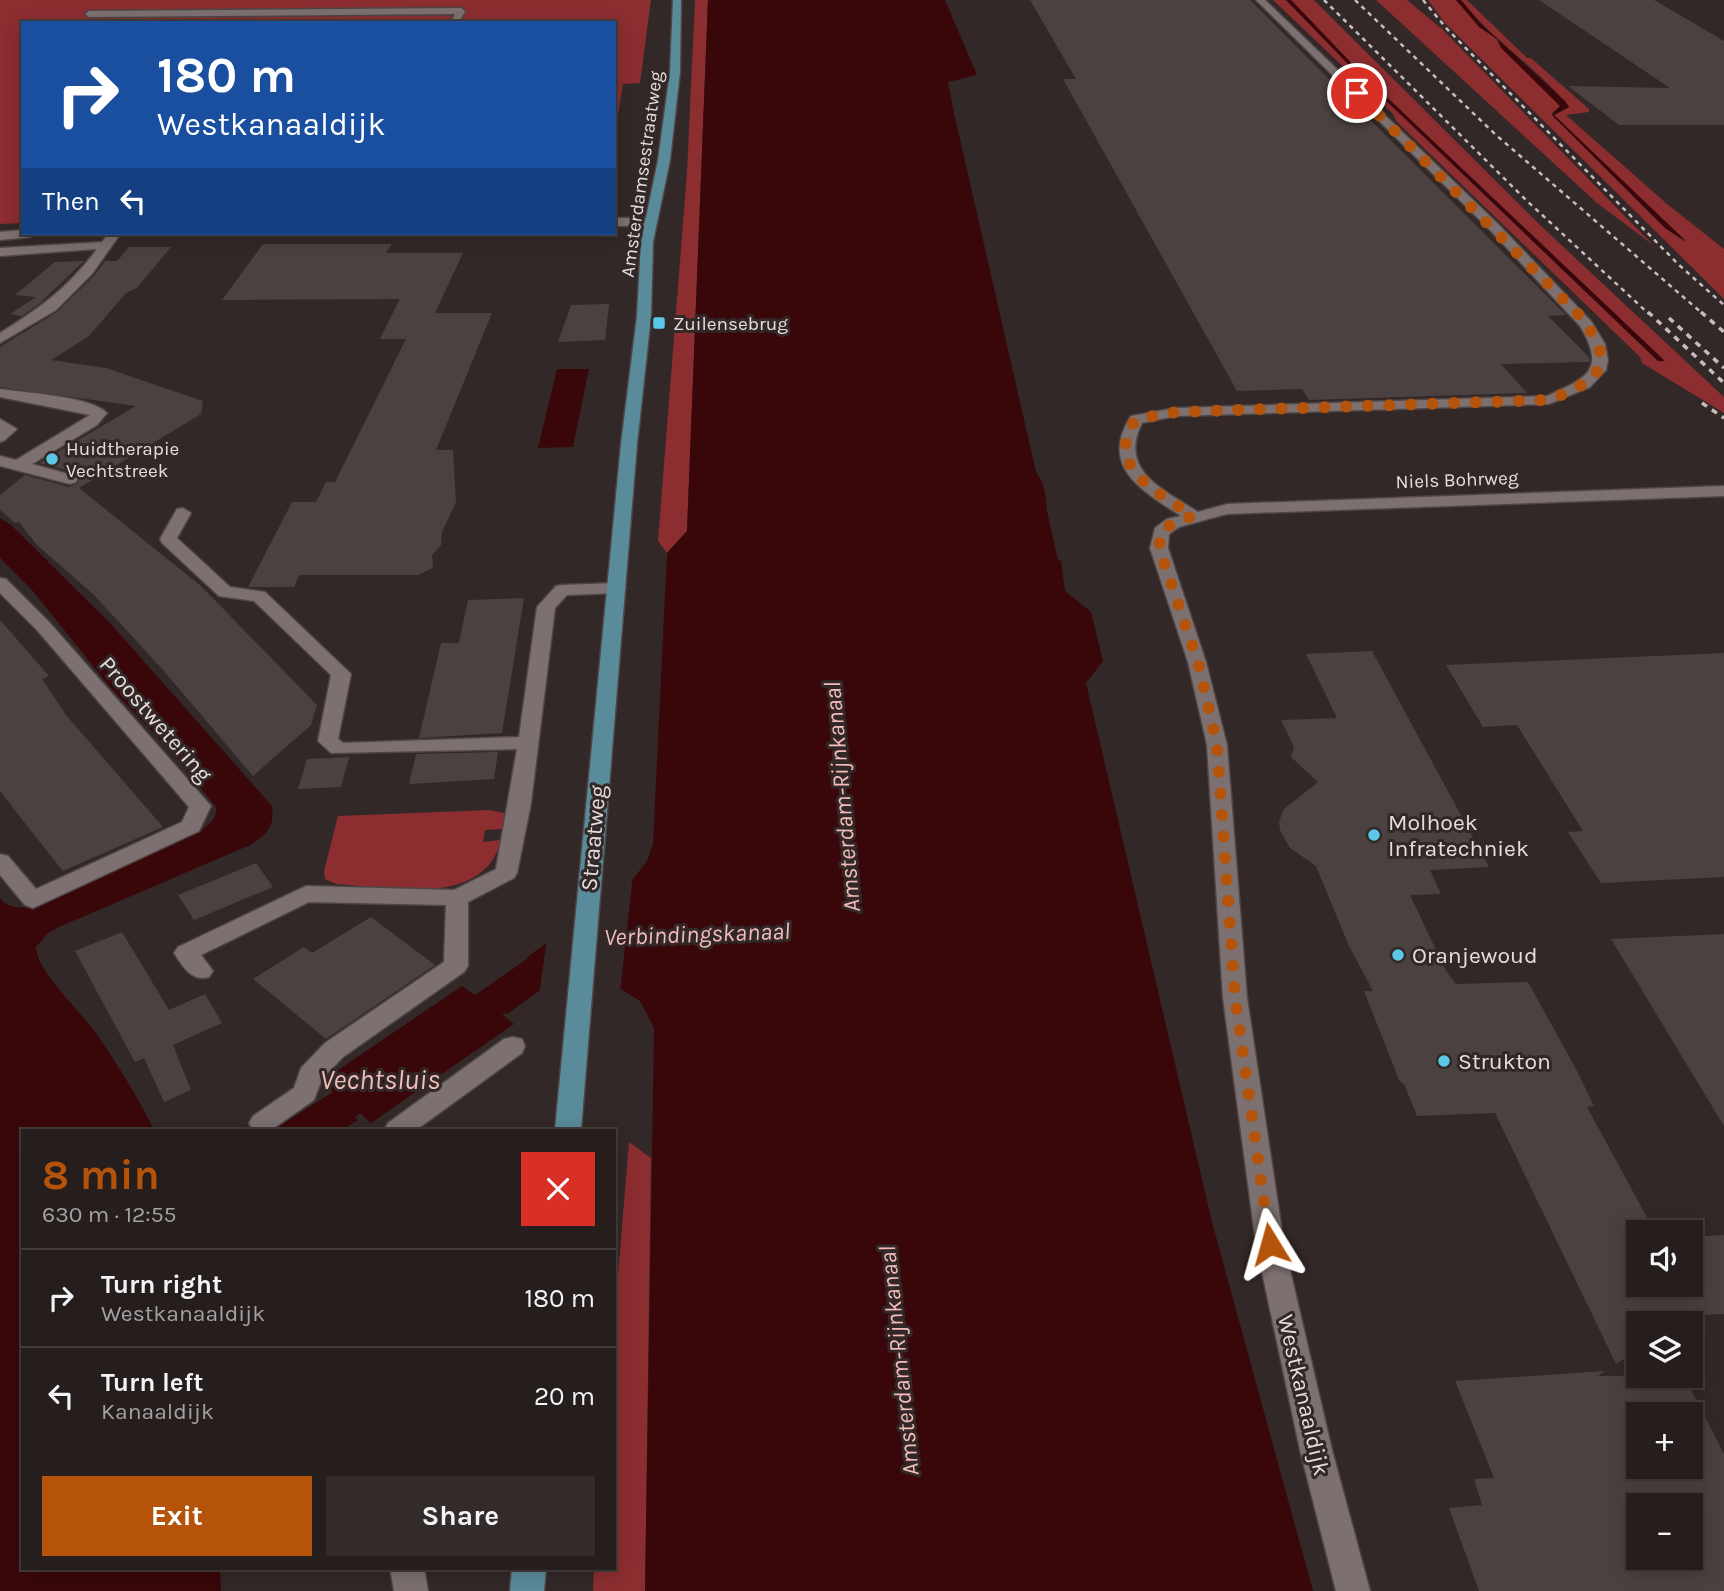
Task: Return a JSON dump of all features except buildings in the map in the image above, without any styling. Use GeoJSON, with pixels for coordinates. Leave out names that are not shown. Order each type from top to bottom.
{"type":"FeatureCollection","features":[{"type":"Feature","properties":{"kind":"main road","name":"Amsterdamsestraatweg"},"geometry":{"type":"LineString","coordinates":[[628,478],[644,316],[648,242],[664,160],[675,72],[677,0]]}},
{"type":"Feature","properties":{"kind":"main road","name":"Straatweg"},"geometry":{"type":"LineString","coordinates":[[568,1129],[589,877],[628,478]]}},
{"type":"Feature","properties":{"kind":"main road"},"geometry":{"type":"LineString","coordinates":[[527,1591],[529,1570]]}},
{"type":"Feature","properties":{"kind":"street"},"geometry":{"type":"LineString","coordinates":[[1193,516],[1142,482],[1131,467],[1125,453],[1126,434],[1136,419],[1176,412],[1549,400],[1585,384],[1597,374],[1601,366],[1598,344],[1572,307],[1260,0]]}},
{"type":"Feature","properties":{"kind":"street"},"geometry":{"type":"LineString","coordinates":[[89,14],[461,11],[455,21]]}},
{"type":"Feature","properties":{"kind":"street"},"geometry":{"type":"LineString","coordinates":[[616,222],[652,222]]}},
{"type":"Feature","properties":{"kind":"street"},"geometry":{"type":"LineString","coordinates":[[0,236],[21,234]]}},
{"type":"Feature","properties":{"kind":"street"},"geometry":{"type":"LineString","coordinates":[[0,339],[51,307],[87,271],[114,235]]}},
{"type":"Feature","properties":{"kind":"street"},"geometry":{"type":"LineString","coordinates":[[0,252],[107,245]]}},
{"type":"Feature","properties":{"kind":"street"},"geometry":{"type":"LineString","coordinates":[[0,393],[84,407],[100,413],[92,422],[18,466]]}},
{"type":"Feature","properties":{"kind":"street"},"geometry":{"type":"LineString","coordinates":[[0,424],[9,429],[0,437]]}},
{"type":"Feature","properties":{"kind":"street"},"geometry":{"type":"LineString","coordinates":[[0,461],[69,479]]}},
{"type":"Feature","properties":{"kind":"street","name":"Niels Bohrweg"},"geometry":{"type":"LineString","coordinates":[[1193,516],[1227,509],[1724,491]]}},
{"type":"Feature","properties":{"kind":"street"},"geometry":{"type":"LineString","coordinates":[[183,513],[168,539],[225,592],[258,596],[341,674],[328,741],[338,749],[529,743]]}},
{"type":"Feature","properties":{"kind":"street","name":"Westkanaaldijk"},"geometry":{"type":"LineString","coordinates":[[1193,516],[1173,523],[1161,532],[1159,548],[1198,662],[1217,745],[1235,998],[1270,1244],[1316,1450],[1353,1591]]}},
{"type":"Feature","properties":{"kind":"street","name":"Proostwetering"},"geometry":{"type":"LineString","coordinates":[[0,583],[43,626],[200,806],[191,825],[33,900],[0,861]]}},
{"type":"Feature","properties":{"kind":"street"},"geometry":{"type":"LineString","coordinates":[[201,971],[186,953],[306,894],[457,898],[506,873],[529,743],[546,607],[562,590],[617,588]]}},
{"type":"Feature","properties":{"kind":"street"},"geometry":{"type":"LineString","coordinates":[[262,1123],[305,1093],[310,1075],[334,1050],[456,966],[457,898]]}},
{"type":"Feature","properties":{"kind":"street"},"geometry":{"type":"LineString","coordinates":[[398,1129],[513,1046]]}},
{"type":"Feature","properties":{"kind":"street"},"geometry":{"type":"LineString","coordinates":[[407,1570],[411,1591]]}},
{"type":"Feature","properties":{"kind":"shaded area"},"geometry":{"type":"Polygon","coordinates":[[[0,0],[651,0],[640,83],[623,84],[616,128],[616,21],[21,21],[21,223],[0,224],[0,0]]]}},
{"type":"Feature","properties":{"kind":"shaded area"},"geometry":{"type":"Polygon","coordinates":[[[695,0],[708,0],[687,531],[667,553],[658,541],[687,172],[695,0]]]}},
{"type":"Feature","properties":{"kind":"shaded area"},"geometry":{"type":"Polygon","coordinates":[[[1273,0],[1286,0],[1352,68],[1658,361],[1664,361],[1356,68],[1291,0],[1314,0],[1540,225],[1724,397],[1724,413],[1642,363],[1640,357],[1397,122],[1393,114],[1273,0]]]}},
{"type":"Feature","properties":{"kind":"shaded area"},"geometry":{"type":"Polygon","coordinates":[[[1376,0],[1407,0],[1442,29],[1653,245],[1597,203],[1376,0]]]}},
{"type":"Feature","properties":{"kind":"shaded area"},"geometry":{"type":"Polygon","coordinates":[[[1428,0],[1456,0],[1512,54],[1560,106],[1552,113],[1554,117],[1665,228],[1685,242],[1554,115],[1569,107],[1543,79],[1486,28],[1461,0],[1467,0],[1527,58],[1531,58],[1589,109],[1589,112],[1566,115],[1667,204],[1724,249],[1724,299],[1445,23],[1428,0]]]}},
{"type":"Feature","properties":{"kind":"shaded area"},"geometry":{"type":"Polygon","coordinates":[[[489,810],[504,813],[503,829],[485,830],[483,842],[501,840],[491,862],[475,876],[455,885],[407,890],[336,884],[325,879],[324,871],[338,816],[489,810]]]}},
{"type":"Feature","properties":{"kind":"shaded area"},"geometry":{"type":"Polygon","coordinates":[[[629,1142],[651,1158],[645,1591],[593,1591],[594,1570],[616,1570],[616,1299],[629,1142]]]}},
{"type":"Feature","properties":{"kind":"water"},"geometry":{"type":"Polygon","coordinates":[[[708,0],[945,0],[977,75],[948,82],[1036,472],[1043,486],[1058,560],[1061,561],[1065,591],[1091,612],[1103,661],[1086,683],[1212,1222],[1313,1591],[645,1591],[654,1028],[640,1001],[611,983],[582,976],[543,988],[509,1013],[502,1014],[514,1024],[371,1123],[360,1113],[355,1117],[358,1120],[344,1129],[275,1129],[333,1092],[322,1081],[462,986],[475,995],[634,878],[647,861],[653,844],[667,553],[687,531],[708,0]]]}},
{"type":"Feature","properties":{"kind":"water"},"geometry":{"type":"Polygon","coordinates":[[[1286,0],[1291,0],[1356,68],[1665,361],[1658,361],[1352,68],[1286,0]]]}},
{"type":"Feature","properties":{"kind":"water"},"geometry":{"type":"Polygon","coordinates":[[[1456,0],[1461,0],[1482,25],[1565,101],[1569,107],[1554,115],[1687,242],[1665,228],[1552,115],[1560,106],[1501,48],[1497,39],[1479,27],[1456,0]]]}},
{"type":"Feature","properties":{"kind":"water"},"geometry":{"type":"Polygon","coordinates":[[[557,369],[589,369],[573,447],[538,448],[557,369]]]}},
{"type":"Feature","properties":{"kind":"water"},"geometry":{"type":"Polygon","coordinates":[[[0,518],[10,524],[110,623],[272,806],[271,825],[250,845],[57,928],[48,933],[36,947],[44,969],[98,1036],[128,1082],[153,1129],[21,1129],[21,1570],[220,1570],[221,1591],[0,1591],[0,898],[13,907],[29,907],[203,829],[213,820],[216,807],[169,749],[110,687],[32,590],[0,558],[0,518]]]}},
{"type":"Feature","properties":{"kind":"pier"},"geometry":{"type":"Polygon","coordinates":[[[633,874],[620,992],[597,981],[582,979],[556,985],[539,995],[547,939],[633,874]]]}},
{"type":"Feature","properties":{"kind":"railway"},"geometry":{"type":"LineString","coordinates":[[1324,0],[1526,200],[1649,314]]}},
{"type":"Feature","properties":{"kind":"railway"},"geometry":{"type":"LineString","coordinates":[[1355,0],[1496,135],[1703,314]]}},
{"type":"Feature","properties":{"kind":"railway"},"geometry":{"type":"LineString","coordinates":[[1423,0],[1447,29],[1679,265],[1724,305]]}},
{"type":"Feature","properties":{"kind":"railway"},"geometry":{"type":"LineString","coordinates":[[1648,312],[1724,383]]}},
{"type":"Feature","properties":{"kind":"railway"},"geometry":{"type":"LineString","coordinates":[[1701,312],[1724,332]]}},
{"type":"Feature","properties":{"kind":"railway"},"geometry":{"type":"LineString","coordinates":[[1669,318],[1724,368]]}},
{"type":"Feature","properties":{"kind":"railway"},"geometry":{"type":"LineString","coordinates":[[1702,403],[1724,418]]}},
{"type":"Feature","properties":{"kind":"place","name":"Zuilensebrug"},"geometry":{"type":"Point","coordinates":[659,323]}},
{"type":"Feature","properties":{"kind":"place","name":"Huidtherapie Vechtstreek"},"geometry":{"type":"Point","coordinates":[52,459]}},
{"type":"Feature","properties":{"kind":"place","name":"Molhoek Infratechniek"},"geometry":{"type":"Point","coordinates":[1374,835]}},
{"type":"Feature","properties":{"kind":"place","name":"Oranjewoud"},"geometry":{"type":"Point","coordinates":[1398,955]}},
{"type":"Feature","properties":{"kind":"place","name":"Strukton"},"geometry":{"type":"Point","coordinates":[1444,1061]}},
{"type":"Feature","properties":{"kind":"route"},"geometry":{"type":"LineString","coordinates":[[1270,1244],[1235,998],[1217,745],[1198,662],[1159,548],[1161,532],[1173,523],[1193,516],[1142,482],[1125,453],[1126,434],[1136,419],[1176,412],[1549,400],[1585,384],[1597,374],[1601,366],[1598,344],[1579,315],[1494,227],[1357,93]]}},
{"type":"Feature","properties":{"kind":"water label","name":"Amsterdam-Rijnkanaal"},"geometry":{"type":"Point","coordinates":[842,797]}},
{"type":"Feature","properties":{"kind":"water label","name":"Verbindingskanaal"},"geometry":{"type":"Point","coordinates":[697,934]}},
{"type":"Feature","properties":{"kind":"water label","name":"Vechtsluis"},"geometry":{"type":"Point","coordinates":[380,1079]}},
{"type":"Feature","properties":{"kind":"water label","name":"Amsterdam-Rijnkanaal"},"geometry":{"type":"Point","coordinates":[899,1361]}}]}
